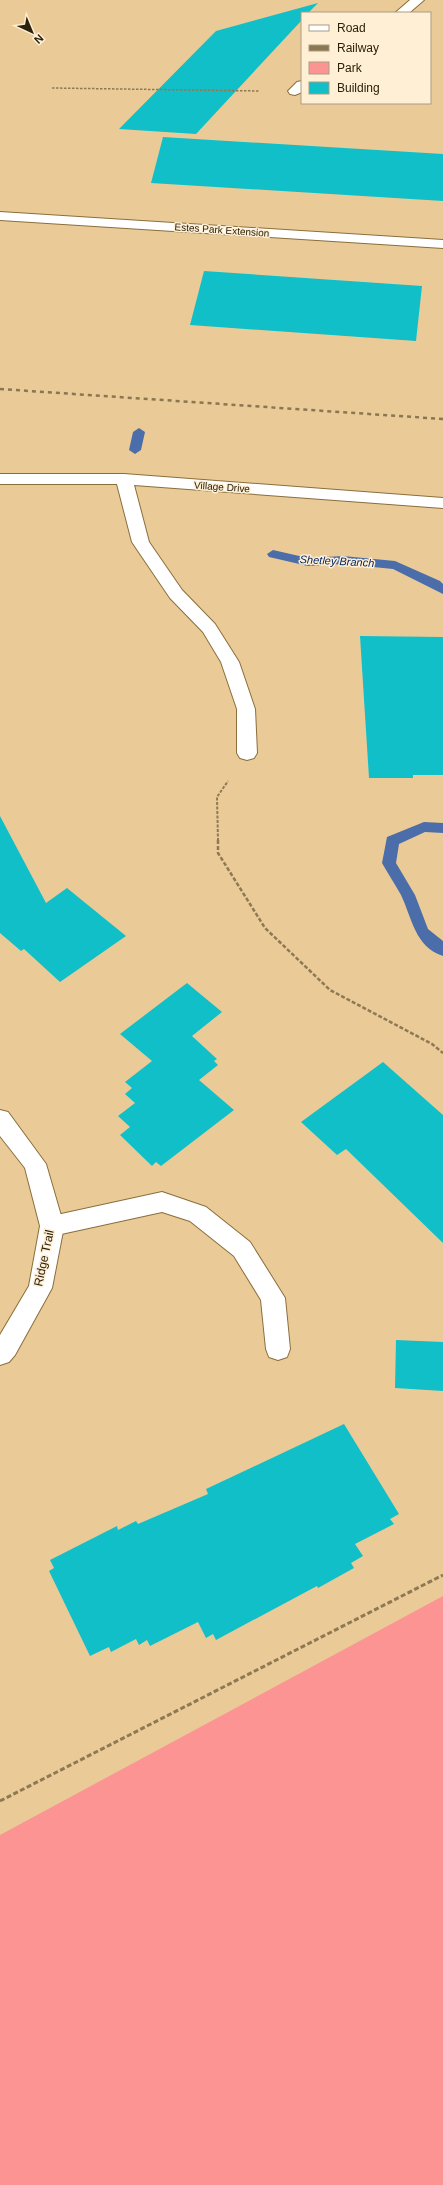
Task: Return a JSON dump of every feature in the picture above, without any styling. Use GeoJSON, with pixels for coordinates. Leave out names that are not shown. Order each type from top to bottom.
{"type":"FeatureCollection","features":[{"type":"Feature","properties":{"kind":"street"},"geometry":{"type":"LineString","coordinates":[[402,12],[418,0]]}},
{"type":"Feature","properties":{"kind":"street","name":"Estes Park Extension"},"geometry":{"type":"LineString","coordinates":[[0,216],[443,244]]}},
{"type":"Feature","properties":{"kind":"street","name":"Village Drive"},"geometry":{"type":"LineString","coordinates":[[0,479],[124,479],[443,504]]}},
{"type":"Feature","properties":{"kind":"street"},"geometry":{"type":"LineString","coordinates":[[124,479],[141,542],[176,594],[210,628],[230,662],[246,709],[247,752]]}},
{"type":"Feature","properties":{"kind":"street","name":"Ridge Trail"},"geometry":{"type":"LineString","coordinates":[[0,1119],[35,1164],[52,1226],[40,1288],[6,1347],[0,1354]]}},
{"type":"Feature","properties":{"kind":"street"},"geometry":{"type":"LineString","coordinates":[[52,1226],[162,1202],[198,1214],[242,1249],[273,1298],[278,1349]]}},
{"type":"Feature","properties":{"kind":"path"},"geometry":{"type":"LineString","coordinates":[[52,88],[298,88]]}},
{"type":"Feature","properties":{"kind":"path"},"geometry":{"type":"LineString","coordinates":[[247,752],[216,797],[218,853],[265,928],[330,990],[432,1044],[443,1053]]}},
{"type":"Feature","properties":{"kind":"path"},"geometry":{"type":"LineString","coordinates":[[0,1802],[443,1575]]}},
{"type":"Feature","properties":{"kind":"green space"},"geometry":{"type":"Polygon","coordinates":[[[443,1596],[443,2185],[0,2185],[0,1835],[443,1596]]]}},
{"type":"Feature","properties":{"kind":"building"},"geometry":{"type":"Polygon","coordinates":[[[318,3],[309,12],[301,12],[301,21],[196,134],[119,129],[216,31],[318,3]]]}},
{"type":"Feature","properties":{"kind":"building"},"geometry":{"type":"Polygon","coordinates":[[[163,137],[443,154],[443,201],[151,183],[163,137]]]}},
{"type":"Feature","properties":{"kind":"building"},"geometry":{"type":"Polygon","coordinates":[[[204,271],[422,286],[416,341],[190,325],[204,271]]]}},
{"type":"Feature","properties":{"kind":"building"},"geometry":{"type":"Polygon","coordinates":[[[360,636],[443,637],[443,775],[413,775],[413,778],[369,778],[360,636]]]}},
{"type":"Feature","properties":{"kind":"building"},"geometry":{"type":"Polygon","coordinates":[[[0,816],[46,903],[67,888],[126,936],[60,982],[24,949],[21,951],[0,933],[0,816]]]}},
{"type":"Feature","properties":{"kind":"building"},"geometry":{"type":"Polygon","coordinates":[[[187,983],[222,1012],[192,1036],[217,1059],[214,1061],[218,1065],[199,1080],[234,1110],[161,1166],[156,1162],[152,1166],[120,1135],[130,1127],[118,1116],[135,1103],[125,1094],[132,1088],[125,1082],[152,1061],[120,1034],[187,983]]]}},
{"type":"Feature","properties":{"kind":"building"},"geometry":{"type":"Polygon","coordinates":[[[383,1062],[443,1115],[443,1243],[346,1149],[337,1155],[301,1122],[383,1062]]]}},
{"type":"Feature","properties":{"kind":"building"},"geometry":{"type":"Polygon","coordinates":[[[396,1340],[443,1342],[443,1391],[395,1388],[396,1340]]]}},
{"type":"Feature","properties":{"kind":"building"},"geometry":{"type":"Polygon","coordinates":[[[344,1424],[399,1514],[390,1519],[394,1524],[355,1544],[363,1556],[351,1563],[354,1568],[216,1640],[213,1634],[206,1638],[198,1622],[150,1646],[147,1640],[139,1645],[136,1639],[111,1652],[109,1647],[90,1656],[49,1571],[54,1568],[50,1560],[117,1526],[118,1530],[136,1521],[138,1524],[208,1494],[206,1489],[344,1424]]]}},
{"type":"Feature","properties":{"kind":"waterway","name":"Shetley Branch"},"geometry":{"type":"LineString","coordinates":[[135,450],[139,432]]}},
{"type":"Feature","properties":{"kind":"waterway","name":"Shetley Branch"},"geometry":{"type":"LineString","coordinates":[[273,554],[308,562],[343,560],[395,565],[435,584],[443,590]]}},
{"type":"Feature","properties":{"kind":"waterway","name":"Shetley Branch"},"geometry":{"type":"LineString","coordinates":[[443,828],[424,827],[392,841],[389,863],[408,895],[422,932],[443,950]]}},
{"type":"Feature","properties":{"kind":"railway"},"geometry":{"type":"LineString","coordinates":[[0,389],[443,419]]}}]}
